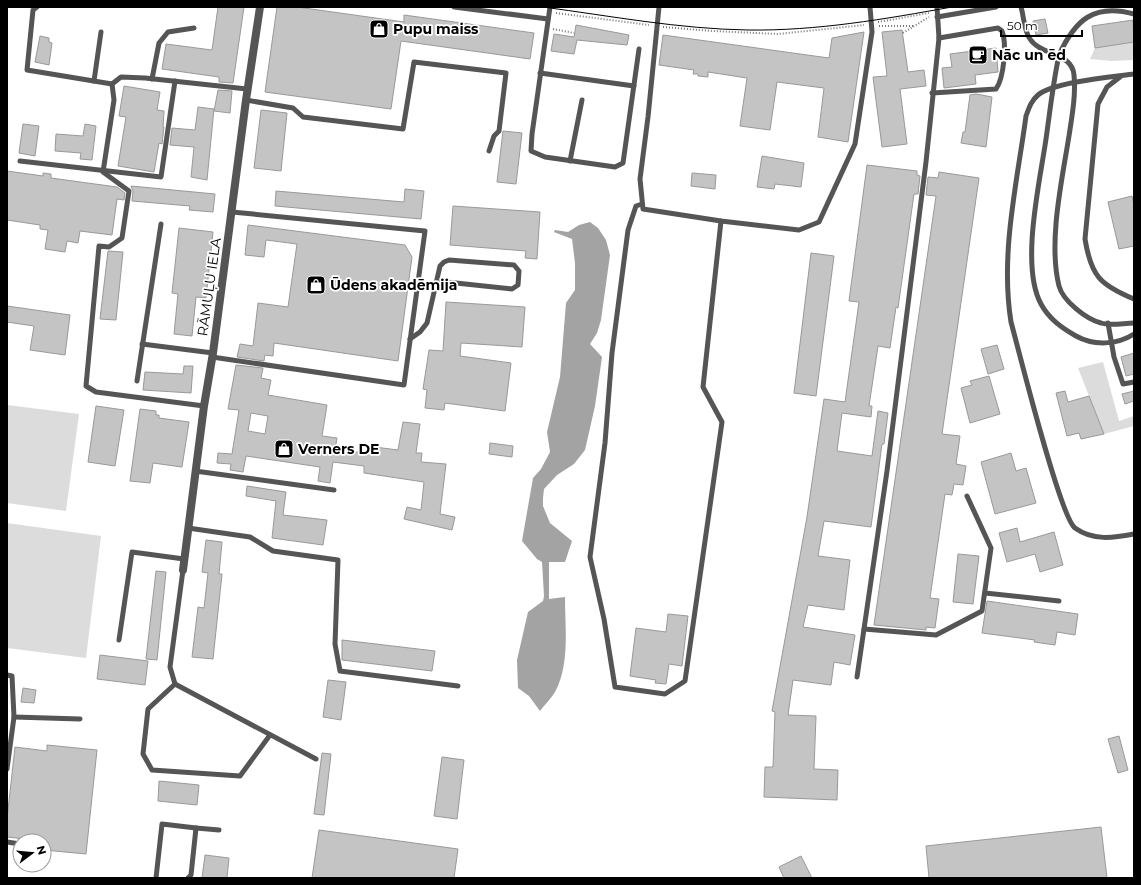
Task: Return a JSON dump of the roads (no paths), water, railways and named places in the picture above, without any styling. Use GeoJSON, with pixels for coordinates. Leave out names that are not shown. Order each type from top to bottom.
{"type":"FeatureCollection","features":[{"type":"Feature","properties":{"kind":"street","name":"RĀMUĻU IELA"},"geometry":{"type":"LineString","coordinates":[[183,570],[195,471],[232,212],[247,89],[260,7]]}},
{"type":"Feature","properties":{"kind":"lane"},"geometry":{"type":"LineString","coordinates":[[37,7],[33,10],[27,70],[112,84],[121,77],[247,89]]}},
{"type":"Feature","properties":{"kind":"lane"},"geometry":{"type":"LineString","coordinates":[[454,7],[548,19]]}},
{"type":"Feature","properties":{"kind":"lane"},"geometry":{"type":"LineString","coordinates":[[659,7],[640,179],[643,209],[721,221],[799,230],[819,222],[856,144],[871,39],[872,24],[870,7]]}},
{"type":"Feature","properties":{"kind":"lane"},"geometry":{"type":"LineString","coordinates":[[857,677],[887,471],[926,162],[932,93],[939,38],[937,7]]}},
{"type":"Feature","properties":{"kind":"lane"},"geometry":{"type":"LineString","coordinates":[[937,15],[996,7]]}},
{"type":"Feature","properties":{"kind":"lane"},"geometry":{"type":"LineString","coordinates":[[1021,7],[1030,39],[1040,48],[1059,55],[1072,66],[1075,84],[1055,237],[1056,266],[1060,288],[1071,304],[1085,316],[1102,324],[1134,323]]}},
{"type":"Feature","properties":{"kind":"lane"},"geometry":{"type":"LineString","coordinates":[[550,9],[546,28],[531,151],[545,157],[615,167],[623,163],[639,49]]}},
{"type":"Feature","properties":{"kind":"lane"},"geometry":{"type":"LineString","coordinates":[[1134,14],[1114,9],[1093,14],[1068,35],[1059,55],[1032,232],[1032,272],[1041,304],[1058,326],[1080,338],[1101,344],[1112,343],[1134,334]]}},
{"type":"Feature","properties":{"kind":"lane"},"geometry":{"type":"LineString","coordinates":[[152,79],[159,43],[168,32],[194,28]]}},
{"type":"Feature","properties":{"kind":"lane"},"geometry":{"type":"LineString","coordinates":[[932,93],[996,89],[1002,72],[1005,38],[1002,31],[998,28],[939,38]]}},
{"type":"Feature","properties":{"kind":"lane"},"geometry":{"type":"LineString","coordinates":[[94,81],[101,32]]}},
{"type":"Feature","properties":{"kind":"lane"},"geometry":{"type":"LineString","coordinates":[[246,100],[293,108],[303,117],[403,129],[414,62],[506,73],[499,131],[494,136],[489,151]]}},
{"type":"Feature","properties":{"kind":"lane"},"geometry":{"type":"LineString","coordinates":[[540,73],[634,86]]}},
{"type":"Feature","properties":{"kind":"lane"},"geometry":{"type":"LineString","coordinates":[[1134,74],[1053,89],[1039,94],[1031,102],[1026,116],[1010,241],[1007,300],[1011,322],[1048,457],[1064,508],[1074,527],[1091,537],[1114,538],[1134,534]]}},
{"type":"Feature","properties":{"kind":"lane"},"geometry":{"type":"LineString","coordinates":[[1125,75],[1115,80],[1107,87],[1098,104],[1085,239],[1088,260],[1098,278],[1112,290],[1134,299]]}},
{"type":"Feature","properties":{"kind":"lane"},"geometry":{"type":"LineString","coordinates":[[20,161],[161,177],[175,81]]}},
{"type":"Feature","properties":{"kind":"lane"},"geometry":{"type":"LineString","coordinates":[[103,170],[114,100],[112,84]]}},
{"type":"Feature","properties":{"kind":"lane"},"geometry":{"type":"LineString","coordinates":[[570,161],[582,100]]}},
{"type":"Feature","properties":{"kind":"lane"},"geometry":{"type":"LineString","coordinates":[[103,170],[129,192],[122,238],[109,246],[99,246],[86,386],[96,392],[204,406]]}},
{"type":"Feature","properties":{"kind":"lane"},"geometry":{"type":"LineString","coordinates":[[642,204],[636,206],[628,230],[612,353],[605,443],[590,557],[604,619],[615,687],[665,694],[685,681],[722,422],[703,386],[721,221]]}},
{"type":"Feature","properties":{"kind":"lane"},"geometry":{"type":"LineString","coordinates":[[142,344],[404,385],[425,231],[232,212]]}},
{"type":"Feature","properties":{"kind":"lane"},"geometry":{"type":"LineString","coordinates":[[137,381],[161,224]]}},
{"type":"Feature","properties":{"kind":"lane"},"geometry":{"type":"LineString","coordinates":[[410,339],[420,332],[427,323],[440,266],[449,260],[514,265],[519,271],[518,285],[512,289],[437,281]]}},
{"type":"Feature","properties":{"kind":"lane"},"geometry":{"type":"LineString","coordinates":[[1108,323],[1123,384],[1134,382]]}},
{"type":"Feature","properties":{"kind":"lane"},"geometry":{"type":"LineString","coordinates":[[195,471],[334,490]]}},
{"type":"Feature","properties":{"kind":"lane"},"geometry":{"type":"LineString","coordinates":[[864,629],[936,635],[982,610],[991,548],[967,496]]}},
{"type":"Feature","properties":{"kind":"lane"},"geometry":{"type":"LineString","coordinates":[[188,528],[250,537],[273,551],[338,560],[335,644],[340,671],[458,686]]}},
{"type":"Feature","properties":{"kind":"lane"},"geometry":{"type":"LineString","coordinates":[[119,640],[132,552],[184,559]]}},
{"type":"Feature","properties":{"kind":"lane"},"geometry":{"type":"LineString","coordinates":[[183,570],[170,667],[175,684],[316,759]]}},
{"type":"Feature","properties":{"kind":"lane"},"geometry":{"type":"LineString","coordinates":[[985,593],[1059,601]]}},
{"type":"Feature","properties":{"kind":"lane"},"geometry":{"type":"LineString","coordinates":[[7,675],[12,676],[14,717],[7,770]]}},
{"type":"Feature","properties":{"kind":"lane"},"geometry":{"type":"LineString","coordinates":[[175,684],[148,709],[143,754],[152,770],[240,776],[270,735]]}},
{"type":"Feature","properties":{"kind":"lane"},"geometry":{"type":"LineString","coordinates":[[14,717],[80,719]]}},
{"type":"Feature","properties":{"kind":"lane"},"geometry":{"type":"LineString","coordinates":[[156,878],[162,824],[219,830]]}},
{"type":"Feature","properties":{"kind":"lane"},"geometry":{"type":"LineString","coordinates":[[188,878],[190,875],[196,828]]}},
{"type":"Feature","properties":{"kind":"tram line"},"geometry":{"type":"LineString","coordinates":[[543,7],[671,25],[748,30],[800,29],[876,20],[952,7]]}},
{"type":"Feature","properties":{"kind":"place","name":"Pupu maiss"},"geometry":{"type":"Point","coordinates":[379,29]}},
{"type":"Feature","properties":{"kind":"place","name":"Nāc un ēd"},"geometry":{"type":"Point","coordinates":[978,55]}},
{"type":"Feature","properties":{"kind":"place","name":"Ūdens akadēmija"},"geometry":{"type":"Point","coordinates":[316,285]}},
{"type":"Feature","properties":{"kind":"place","name":"Verners DE"},"geometry":{"type":"Point","coordinates":[284,449]}}]}
